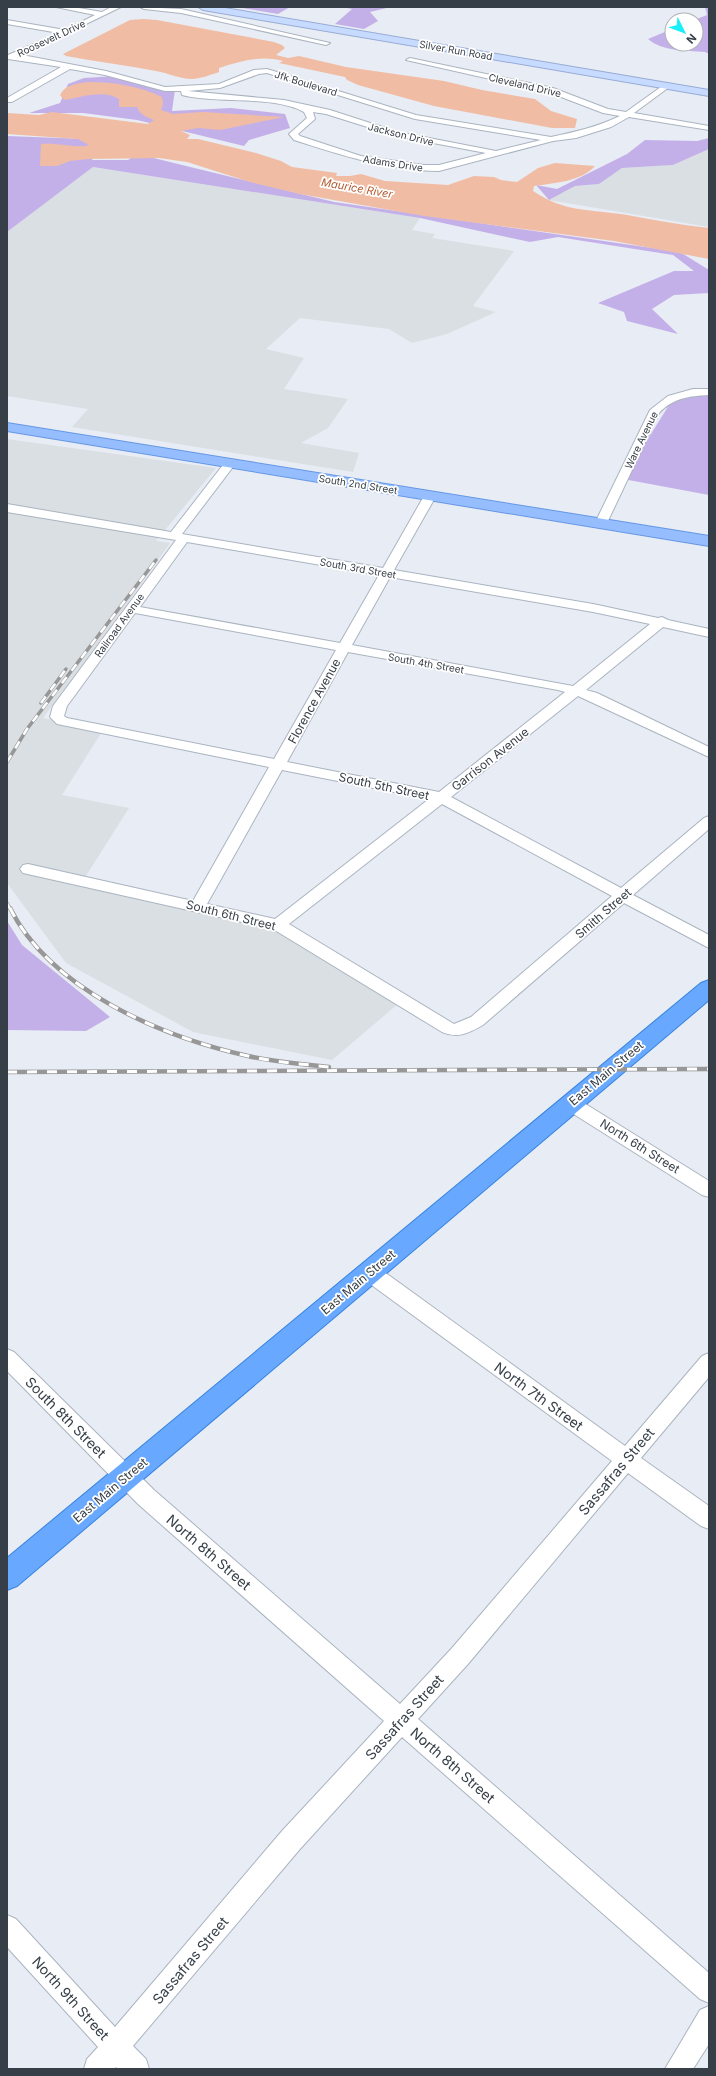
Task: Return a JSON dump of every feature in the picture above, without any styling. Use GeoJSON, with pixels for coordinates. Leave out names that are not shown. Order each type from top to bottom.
{"type":"FeatureCollection","features":[{"type":"Feature","properties":{"kind":"highway","name":"East Main Street"},"geometry":{"type":"LineString","coordinates":[[7,1576],[709,988]]}},
{"type":"Feature","properties":{"kind":"main road","name":"Silver Run Road"},"geometry":{"type":"LineString","coordinates":[[203,7],[709,93]]}},
{"type":"Feature","properties":{"kind":"main road","name":"South 2nd Street"},"geometry":{"type":"LineString","coordinates":[[7,427],[709,541]]}},
{"type":"Feature","properties":{"kind":"street"},"geometry":{"type":"LineString","coordinates":[[60,7],[102,14]]}},
{"type":"Feature","properties":{"kind":"street","name":"Roosevelt Drive"},"geometry":{"type":"LineString","coordinates":[[10,57],[117,7]]}},
{"type":"Feature","properties":{"kind":"street"},"geometry":{"type":"LineString","coordinates":[[144,7],[181,11],[326,43]]}},
{"type":"Feature","properties":{"kind":"street"},"geometry":{"type":"LineString","coordinates":[[7,22],[66,32]]}},
{"type":"Feature","properties":{"kind":"street"},"geometry":{"type":"LineString","coordinates":[[15,45],[30,48]]}},
{"type":"Feature","properties":{"kind":"street","name":"Jfk Boulevard"},"geometry":{"type":"LineString","coordinates":[[10,57],[69,66],[113,75],[149,86],[184,89],[220,86],[234,82],[257,72],[266,71],[415,117],[553,139]]}},
{"type":"Feature","properties":{"kind":"street","name":"Cleveland Drive"},"geometry":{"type":"LineString","coordinates":[[410,60],[550,90],[596,109],[709,128]]}},
{"type":"Feature","properties":{"kind":"street"},"geometry":{"type":"LineString","coordinates":[[9,100],[69,66]]}},
{"type":"Feature","properties":{"kind":"street","name":"Adams Drive"},"geometry":{"type":"LineString","coordinates":[[306,109],[311,114],[311,119],[293,134],[297,138],[360,158],[424,168],[439,168],[553,139],[572,136],[608,125],[627,115],[665,86]]}},
{"type":"Feature","properties":{"kind":"street"},"geometry":{"type":"LineString","coordinates":[[184,89],[185,93],[193,95],[285,104],[306,109]]}},
{"type":"Feature","properties":{"kind":"street","name":"Jackson Drive"},"geometry":{"type":"LineString","coordinates":[[306,109],[327,112],[396,134],[498,154]]}},
{"type":"Feature","properties":{"kind":"street","name":"Ware Avenue"},"geometry":{"type":"LineString","coordinates":[[601,524],[654,412],[660,405],[671,398],[687,393],[709,392]]}},
{"type":"Feature","properties":{"kind":"street","name":"Railroad Avenue"},"geometry":{"type":"LineString","coordinates":[[57,714],[60,706],[132,609],[230,463]]}},
{"type":"Feature","properties":{"kind":"street","name":"Florence Avenue"},"geometry":{"type":"LineString","coordinates":[[198,906],[430,496]]}},
{"type":"Feature","properties":{"kind":"street","name":"South 3rd Street"},"geometry":{"type":"LineString","coordinates":[[7,508],[662,621],[709,633]]}},
{"type":"Feature","properties":{"kind":"street","name":"South 4th Street"},"geometry":{"type":"LineString","coordinates":[[132,609],[576,690],[709,753]]}},
{"type":"Feature","properties":{"kind":"street","name":"Garrison Avenue"},"geometry":{"type":"LineString","coordinates":[[278,925],[662,621]]}},
{"type":"Feature","properties":{"kind":"street","name":"South 5th Street"},"geometry":{"type":"LineString","coordinates":[[57,714],[57,717],[62,721],[418,792],[440,798],[709,942]]}},
{"type":"Feature","properties":{"kind":"street","name":"Smith Street"},"geometry":{"type":"LineString","coordinates":[[497,1004],[709,821]]}},
{"type":"Feature","properties":{"kind":"street","name":"South 6th Street"},"geometry":{"type":"LineString","coordinates":[[28,869],[278,925],[453,1030],[468,1027],[497,1004]]}},
{"type":"Feature","properties":{"kind":"street","name":"North 6th Street"},"geometry":{"type":"LineString","coordinates":[[570,1103],[709,1190]]}},
{"type":"Feature","properties":{"kind":"street","name":"North 7th Street"},"geometry":{"type":"LineString","coordinates":[[369,1272],[709,1519]]}},
{"type":"Feature","properties":{"kind":"street","name":"South 8th Street"},"geometry":{"type":"LineString","coordinates":[[7,1358],[126,1477]]}},
{"type":"Feature","properties":{"kind":"street","name":"Sassafras Street"},"geometry":{"type":"LineString","coordinates":[[97,2069],[291,1840],[460,1656],[709,1362]]}},
{"type":"Feature","properties":{"kind":"street","name":"North 8th Street"},"geometry":{"type":"LineString","coordinates":[[126,1477],[146,1497],[709,1990]]}},
{"type":"Feature","properties":{"kind":"street","name":"North 9th Street"},"geometry":{"type":"LineString","coordinates":[[7,1928],[136,2069]]}},
{"type":"Feature","properties":{"kind":"street"},"geometry":{"type":"LineString","coordinates":[[678,2069],[709,2019]]}},
{"type":"Feature","properties":{"kind":"shaded area"},"geometry":{"type":"Polygon","coordinates":[[[236,7],[290,7],[278,14],[236,7]]]}},
{"type":"Feature","properties":{"kind":"shaded area"},"geometry":{"type":"Polygon","coordinates":[[[342,7],[391,7],[370,12],[378,21],[364,29],[335,24],[352,9],[342,7]]]}},
{"type":"Feature","properties":{"kind":"shaded area"},"geometry":{"type":"Polygon","coordinates":[[[705,7],[709,7],[709,54],[704,52],[704,16],[707,15],[705,7]]]}},
{"type":"Feature","properties":{"kind":"shaded area"},"geometry":{"type":"Polygon","coordinates":[[[664,32],[664,47],[654,43],[648,39],[664,32]]]}},
{"type":"Feature","properties":{"kind":"shaded area"},"geometry":{"type":"Polygon","coordinates":[[[116,76],[175,89],[172,111],[231,108],[285,114],[290,128],[249,140],[244,146],[137,120],[83,113],[29,113],[60,103],[68,84],[84,78],[116,76]]]}},
{"type":"Feature","properties":{"kind":"shaded area"},"geometry":{"type":"Polygon","coordinates":[[[7,136],[87,139],[98,145],[92,160],[128,160],[137,154],[334,202],[680,252],[709,270],[709,293],[674,295],[652,309],[678,334],[627,321],[624,312],[598,303],[674,271],[694,271],[673,255],[558,237],[530,242],[420,218],[93,167],[7,232],[7,136]]]}},
{"type":"Feature","properties":{"kind":"shaded area"},"geometry":{"type":"Polygon","coordinates":[[[709,138],[709,149],[673,165],[622,168],[599,184],[575,186],[549,200],[536,185],[557,189],[627,154],[645,140],[697,141],[709,138]]]}},
{"type":"Feature","properties":{"kind":"shaded area"},"geometry":{"type":"Polygon","coordinates":[[[709,149],[709,227],[549,200],[575,186],[599,184],[622,168],[673,165],[709,149]]]}},
{"type":"Feature","properties":{"kind":"shaded area"},"geometry":{"type":"Polygon","coordinates":[[[93,167],[420,218],[412,230],[435,234],[432,238],[514,251],[473,306],[496,312],[447,334],[412,343],[389,329],[300,318],[266,349],[304,358],[284,389],[348,399],[328,428],[301,443],[359,453],[353,472],[72,427],[88,409],[7,396],[7,232],[93,167]]]}},
{"type":"Feature","properties":{"kind":"shaded area"},"geometry":{"type":"Polygon","coordinates":[[[709,393],[709,495],[623,479],[674,397],[709,393]]]}},
{"type":"Feature","properties":{"kind":"shaded area"},"geometry":{"type":"Polygon","coordinates":[[[7,439],[216,468],[156,541],[170,543],[107,632],[43,718],[103,730],[62,795],[129,808],[84,879],[278,923],[405,998],[332,1060],[193,1032],[66,963],[7,883],[7,439]]]}},
{"type":"Feature","properties":{"kind":"shaded area"},"geometry":{"type":"Polygon","coordinates":[[[7,921],[22,945],[110,1017],[86,1031],[7,1030],[7,921]]]}},
{"type":"Feature","properties":{"kind":"water"},"geometry":{"type":"Polygon","coordinates":[[[130,20],[157,20],[274,42],[285,48],[276,55],[288,58],[299,56],[346,67],[444,81],[482,90],[535,99],[551,111],[577,119],[575,128],[552,128],[434,106],[358,85],[347,80],[345,77],[279,63],[283,61],[275,59],[243,61],[219,68],[219,72],[202,78],[192,79],[145,69],[66,56],[63,54],[130,20]]]}},
{"type":"Feature","properties":{"kind":"water","name":"Maurice River"},"geometry":{"type":"Polygon","coordinates":[[[88,82],[126,85],[153,93],[162,97],[163,104],[161,110],[173,114],[203,112],[284,117],[220,130],[198,128],[181,131],[190,135],[187,139],[198,139],[256,153],[281,161],[292,167],[337,173],[336,176],[361,174],[385,181],[448,185],[474,176],[494,177],[501,180],[517,182],[538,168],[555,163],[595,166],[575,179],[534,186],[533,191],[545,198],[567,207],[709,228],[709,259],[614,241],[424,216],[300,194],[250,182],[187,162],[159,158],[88,159],[70,161],[57,166],[40,166],[41,144],[89,145],[78,139],[7,134],[7,113],[39,115],[52,112],[148,124],[154,120],[142,114],[137,107],[119,107],[119,99],[113,96],[99,94],[64,100],[60,95],[62,91],[68,87],[75,84],[88,82]]]}},
{"type":"Feature","properties":{"kind":"railway"},"geometry":{"type":"LineString","coordinates":[[7,762],[27,729],[156,560]]}},
{"type":"Feature","properties":{"kind":"railway"},"geometry":{"type":"LineString","coordinates":[[41,703],[66,669]]}},
{"type":"Feature","properties":{"kind":"railway"},"geometry":{"type":"LineString","coordinates":[[7,903],[10,909]]}},
{"type":"Feature","properties":{"kind":"railway"},"geometry":{"type":"LineString","coordinates":[[10,908],[28,937],[52,963],[81,986],[112,1006],[180,1036],[215,1048],[258,1058],[329,1067]]}},
{"type":"Feature","properties":{"kind":"railway"},"geometry":{"type":"LineString","coordinates":[[7,1072],[709,1069]]}}]}
